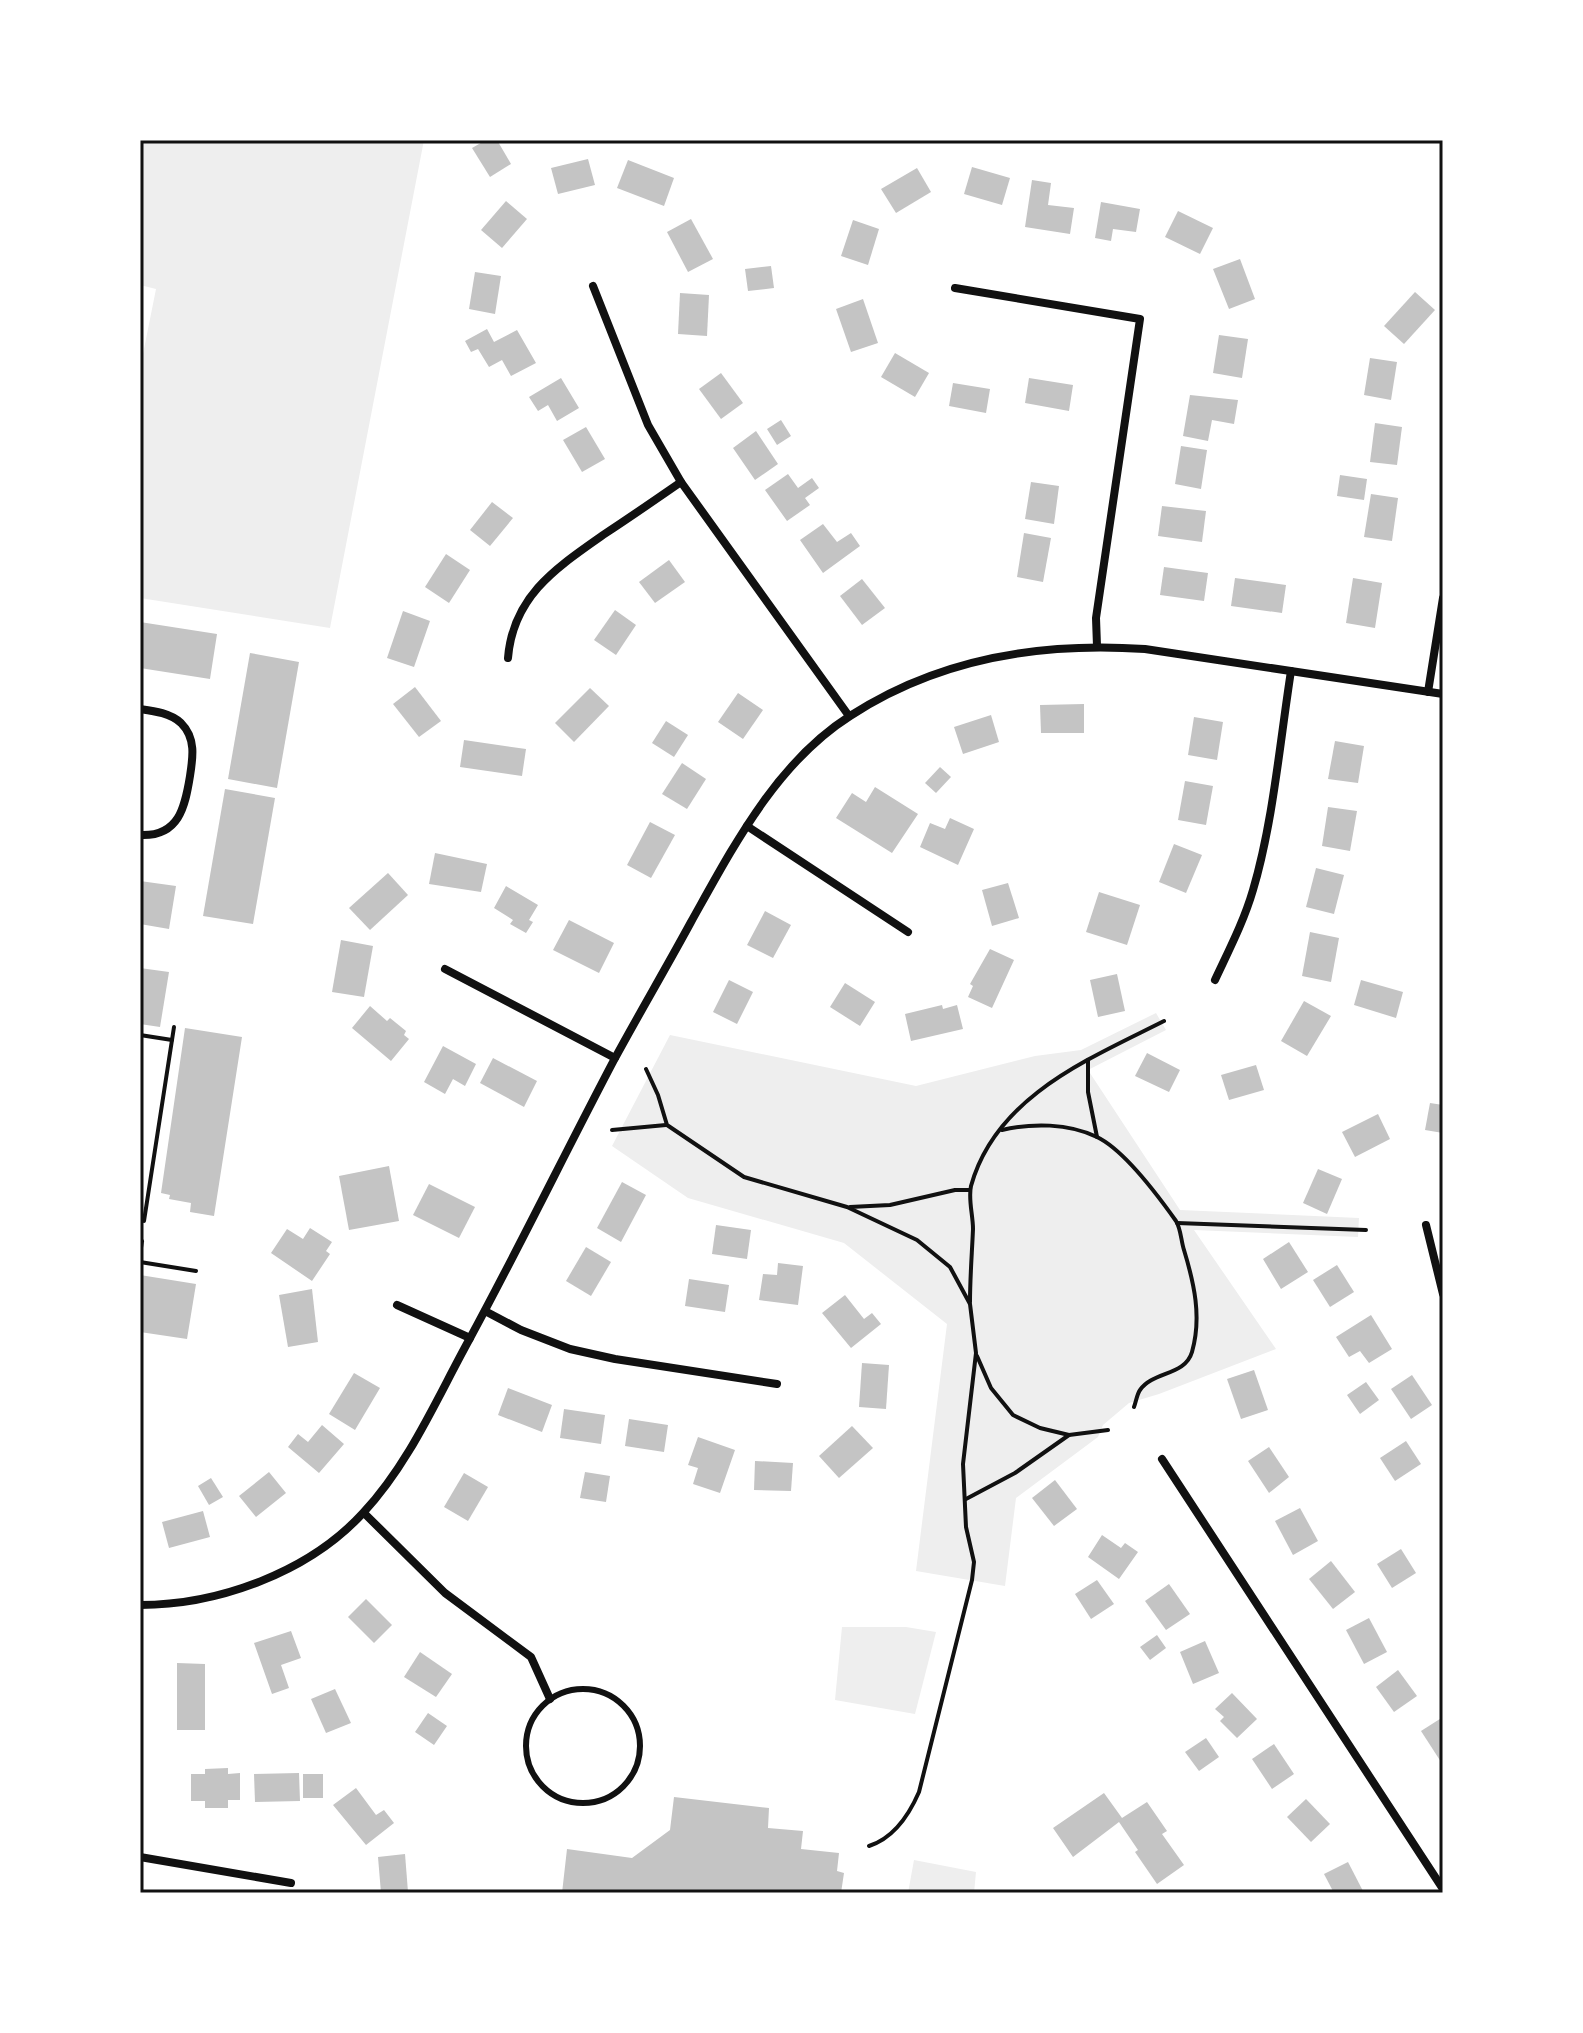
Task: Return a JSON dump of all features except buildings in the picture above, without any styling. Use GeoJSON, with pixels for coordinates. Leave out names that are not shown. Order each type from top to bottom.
{"type":"FeatureCollection","features":[{"type":"Feature","properties":{"kind":"street"},"geometry":{"type":"LineString","coordinates":[[593,286],[648,425],[681,482],[849,716]]}},
{"type":"Feature","properties":{"kind":"street"},"geometry":{"type":"LineString","coordinates":[[955,288],[1140,319],[1096,618],[1097,646]]}},
{"type":"Feature","properties":{"kind":"street"},"geometry":{"type":"LineString","coordinates":[[508,658],[510,637],[517,618],[535,590],[562,563],[681,482]]}},
{"type":"Feature","properties":{"kind":"street"},"geometry":{"type":"LineString","coordinates":[[1428,692],[1443,598]]}},
{"type":"Feature","properties":{"kind":"street"},"geometry":{"type":"LineString","coordinates":[[140,1605],[202,1600],[248,1587],[333,1541],[364,1513],[415,1440],[615,1058],[747,826],[783,778],[849,716],[935,674],[966,664],[1003,654],[1097,646],[1145,649],[1443,694]]}},
{"type":"Feature","properties":{"kind":"street"},"geometry":{"type":"LineString","coordinates":[[1215,980],[1241,926],[1254,888],[1291,671]]}},
{"type":"Feature","properties":{"kind":"street"},"geometry":{"type":"LineString","coordinates":[[140,709],[171,716],[182,724],[191,739],[193,753],[185,806],[177,821],[165,830],[140,835]]}},
{"type":"Feature","properties":{"kind":"street"},"geometry":{"type":"LineString","coordinates":[[747,826],[908,932]]}},
{"type":"Feature","properties":{"kind":"street"},"geometry":{"type":"LineString","coordinates":[[445,969],[615,1058]]}},
{"type":"Feature","properties":{"kind":"street"},"geometry":{"type":"LineString","coordinates":[[1426,1225],[1443,1294]]}},
{"type":"Feature","properties":{"kind":"street"},"geometry":{"type":"LineString","coordinates":[[397,1305],[470,1338]]}},
{"type":"Feature","properties":{"kind":"street"},"geometry":{"type":"LineString","coordinates":[[485,1311],[521,1330],[570,1349],[777,1384]]}},
{"type":"Feature","properties":{"kind":"street"},"geometry":{"type":"LineString","coordinates":[[1162,1459],[1443,1889]]}},
{"type":"Feature","properties":{"kind":"street"},"geometry":{"type":"LineString","coordinates":[[364,1513],[445,1593],[531,1657],[550,1699]]}},
{"type":"Feature","properties":{"kind":"street"},"geometry":{"type":"LineString","coordinates":[[140,1857],[291,1883]]}},
{"type":"Feature","properties":{"kind":"lane"},"geometry":{"type":"LineString","coordinates":[[571,1689],[595,1690],[616,1699],[632,1716],[640,1738],[639,1761],[628,1782],[610,1797],[590,1803],[569,1802],[550,1794],[535,1779],[526,1759],[526,1736],[534,1715],[550,1699],[571,1689]]}},
{"type":"Feature","properties":{"kind":"path"},"geometry":{"type":"LineString","coordinates":[[869,1846],[886,1840],[912,1808],[919,1792],[972,1580],[974,1562],[966,1527],[963,1464],[976,1353],[970,1304],[973,1225],[970,1190],[994,1139],[1014,1111],[1052,1081],[1164,1021]]}},
{"type":"Feature","properties":{"kind":"path"},"geometry":{"type":"LineString","coordinates":[[144,1221],[174,1027]]}},
{"type":"Feature","properties":{"kind":"path"},"geometry":{"type":"LineString","coordinates":[[140,1035],[172,1040]]}},
{"type":"Feature","properties":{"kind":"path"},"geometry":{"type":"LineString","coordinates":[[1088,1060],[1088,1092],[1098,1138]]}},
{"type":"Feature","properties":{"kind":"path"},"geometry":{"type":"LineString","coordinates":[[646,1069],[667,1125]]}},
{"type":"Feature","properties":{"kind":"path"},"geometry":{"type":"LineString","coordinates":[[612,1130],[667,1125],[744,1177],[847,1207],[917,1240],[950,1267],[970,1304]]}},
{"type":"Feature","properties":{"kind":"path"},"geometry":{"type":"LineString","coordinates":[[1002,1130],[1024,1125],[1053,1126],[1098,1138],[1144,1178],[1177,1223],[1194,1284],[1197,1315],[1192,1355],[1178,1370],[1149,1381],[1139,1391],[1134,1407]]}},
{"type":"Feature","properties":{"kind":"path"},"geometry":{"type":"LineString","coordinates":[[847,1207],[890,1205],[955,1190],[970,1190]]}},
{"type":"Feature","properties":{"kind":"path"},"geometry":{"type":"LineString","coordinates":[[1177,1223],[1366,1230]]}},
{"type":"Feature","properties":{"kind":"path"},"geometry":{"type":"LineString","coordinates":[[140,1255],[142,1241]]}},
{"type":"Feature","properties":{"kind":"path"},"geometry":{"type":"LineString","coordinates":[[140,1262],[196,1271]]}},
{"type":"Feature","properties":{"kind":"path"},"geometry":{"type":"LineString","coordinates":[[976,1353],[991,1388],[1013,1415],[1040,1428],[1069,1435],[1108,1430]]}},
{"type":"Feature","properties":{"kind":"path"},"geometry":{"type":"LineString","coordinates":[[965,1499],[1015,1473],[1069,1435]]}},
{"type":"Feature","properties":{"kind":"shaded area"},"geometry":{"type":"Polygon","coordinates":[[[140,140],[424,140],[330,628],[140,598],[140,369],[156,289],[140,285],[140,140]]]}},
{"type":"Feature","properties":{"kind":"shaded area"},"geometry":{"type":"Polygon","coordinates":[[[1156,1013],[1166,1030],[1088,1070],[1180,1210],[1359,1218],[1358,1237],[1194,1230],[1276,1349],[1129,1403],[1103,1425],[1098,1437],[1016,1498],[1005,1586],[916,1571],[947,1324],[844,1243],[688,1198],[612,1146],[670,1035],[916,1086],[1035,1056],[1081,1050],[1156,1013]]]}},
{"type":"Feature","properties":{"kind":"shaded area"},"geometry":{"type":"Polygon","coordinates":[[[842,1627],[906,1627],[936,1632],[915,1714],[835,1700],[842,1627]]]}},
{"type":"Feature","properties":{"kind":"shaded area"},"geometry":{"type":"Polygon","coordinates":[[[914,1860],[976,1872],[974,1893],[908,1893],[914,1860]]]}}]}
